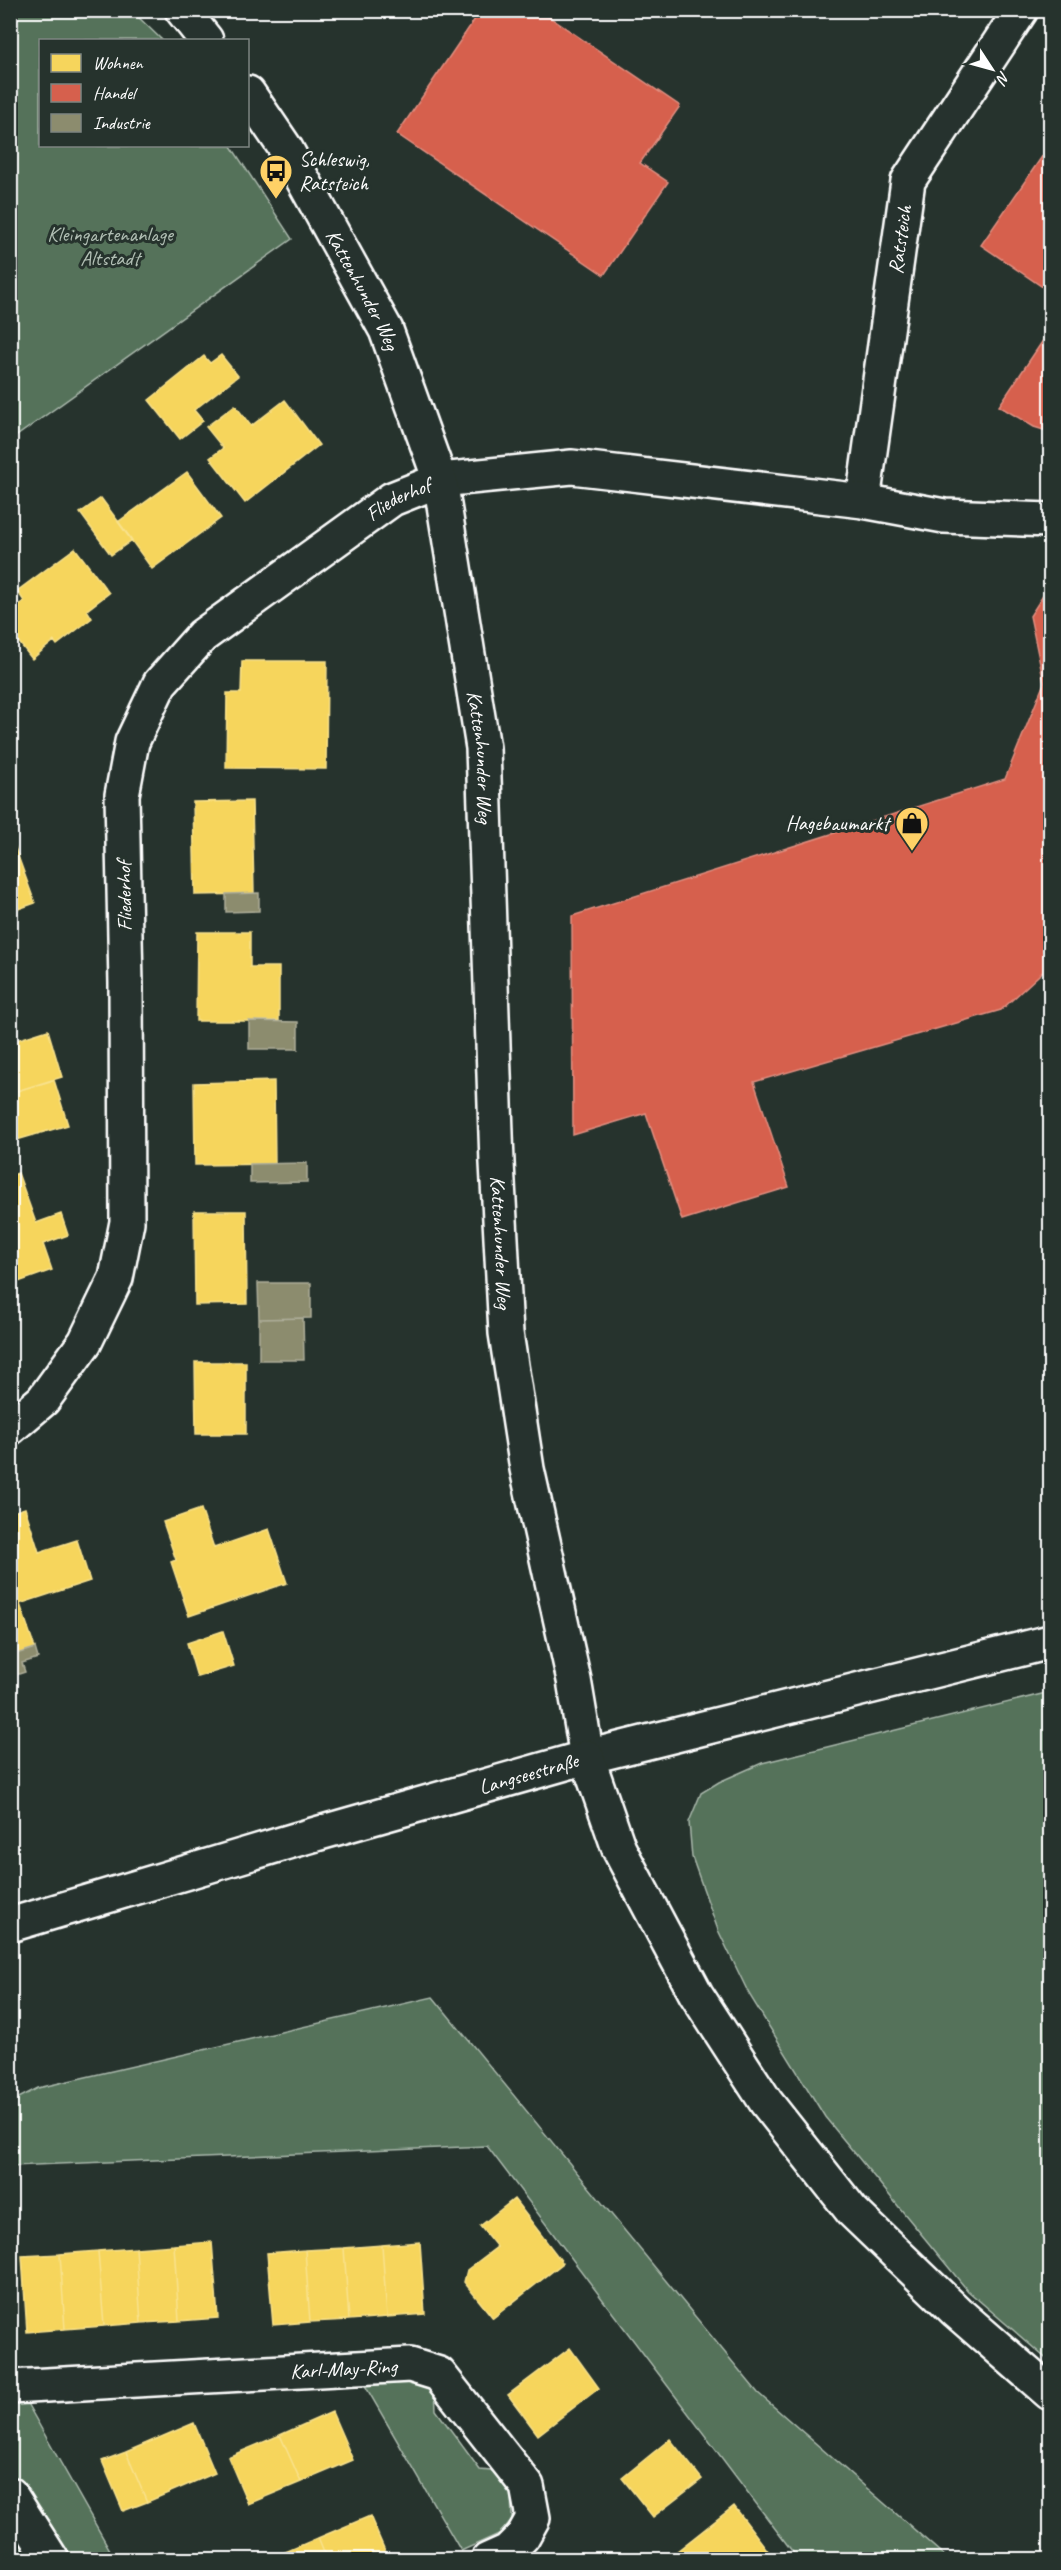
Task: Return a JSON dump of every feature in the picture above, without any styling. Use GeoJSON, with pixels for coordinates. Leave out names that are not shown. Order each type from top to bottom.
{"type":"FeatureCollection","features":[{"type":"Feature","properties":{"kind":"street"},"geometry":{"type":"LineString","coordinates":[[182,10],[206,39]]}},
{"type":"Feature","properties":{"kind":"street","name":"Ratsteich"},"geometry":{"type":"LineString","coordinates":[[863,501],[908,181],[1021,10]]}},
{"type":"Feature","properties":{"kind":"street","name":"Kattenhunder Weg"},"geometry":{"type":"LineString","coordinates":[[249,94],[286,148],[386,330],[440,480],[483,748],[497,1163],[506,1334],[527,1469],[574,1680],[587,1757],[619,1849],[696,1994],[766,2102],[852,2211],[957,2312],[1050,2393]]}},
{"type":"Feature","properties":{"kind":"street"},"geometry":{"type":"LineString","coordinates":[[440,480],[572,467],[863,501],[945,516],[1050,520]]}},
{"type":"Feature","properties":{"kind":"street","name":"Fliederhof"},"geometry":{"type":"LineString","coordinates":[[10,1428],[43,1400],[85,1342],[116,1278],[127,1222],[122,795],[132,742],[160,682],[202,636],[392,499],[440,480]]}},
{"type":"Feature","properties":{"kind":"street","name":"Langseestraße"},"geometry":{"type":"LineString","coordinates":[[10,1925],[295,1840],[587,1757],[1050,1642]]}},
{"type":"Feature","properties":{"kind":"street","name":"Karl-May-Ring"},"geometry":{"type":"LineString","coordinates":[[10,2387],[410,2366],[439,2374],[527,2486],[533,2518],[524,2536],[508,2551],[488,2559]]}},
{"type":"Feature","properties":{"kind":"street"},"geometry":{"type":"LineString","coordinates":[[10,2494],[52,2559]]}},
{"type":"Feature","properties":{"kind":"green space","name":"Kleingartenanlage Altstadt"},"geometry":{"type":"Polygon","coordinates":[[[11,10],[132,11],[161,39],[39,39],[39,147],[232,147],[292,239],[11,440],[11,10]]]}},
{"type":"Feature","properties":{"kind":"green space"},"geometry":{"type":"Polygon","coordinates":[[[1050,1692],[1050,2362],[968,2291],[825,2117],[749,1994],[718,1930],[692,1857],[689,1822],[701,1793],[719,1782],[762,1763],[1050,1692]]]}},
{"type":"Feature","properties":{"kind":"green space"},"geometry":{"type":"Polygon","coordinates":[[[433,1997],[758,2393],[948,2559],[798,2559],[487,2146],[11,2166],[11,2102],[38,2088],[433,1997]]]}},
{"type":"Feature","properties":{"kind":"green space"},"geometry":{"type":"Polygon","coordinates":[[[11,2375],[115,2559],[11,2559],[11,2375]]]}},
{"type":"Feature","properties":{"kind":"green space"},"geometry":{"type":"Polygon","coordinates":[[[404,2381],[435,2389],[436,2410],[480,2470],[502,2472],[511,2493],[512,2519],[501,2533],[461,2551],[363,2382],[404,2381]]]}},
{"type":"Feature","properties":{"kind":"building: Wohnen"},"geometry":{"type":"Polygon","coordinates":[[[221,355],[238,376],[194,410],[203,421],[180,439],[149,400],[204,356],[210,363],[221,355]]]}},
{"type":"Feature","properties":{"kind":"building: Wohnen"},"geometry":{"type":"Polygon","coordinates":[[[285,400],[319,445],[245,503],[210,458],[223,448],[206,427],[235,405],[251,426],[285,400]]]}},
{"type":"Feature","properties":{"kind":"building: Wohnen"},"geometry":{"type":"Polygon","coordinates":[[[187,472],[221,518],[152,569],[118,522],[187,472]]]}},
{"type":"Feature","properties":{"kind":"building: Wohnen"},"geometry":{"type":"Polygon","coordinates":[[[101,498],[132,540],[111,555],[80,513],[101,498]]]}},
{"type":"Feature","properties":{"kind":"building: Wohnen"},"geometry":{"type":"Polygon","coordinates":[[[75,548],[109,593],[87,610],[92,618],[57,645],[54,641],[32,659],[10,631],[10,611],[24,601],[17,591],[75,548]]]}},
{"type":"Feature","properties":{"kind":"building: Wohnen"},"geometry":{"type":"Polygon","coordinates":[[[242,661],[327,661],[326,769],[226,768],[227,693],[241,693],[242,661]]]}},
{"type":"Feature","properties":{"kind":"building: Wohnen"},"geometry":{"type":"Polygon","coordinates":[[[252,801],[254,894],[195,895],[193,802],[252,801]]]}},
{"type":"Feature","properties":{"kind":"building: Wohnen"},"geometry":{"type":"Polygon","coordinates":[[[10,834],[35,903],[10,912],[10,834]]]}},
{"type":"Feature","properties":{"kind":"building: Wohnen"},"geometry":{"type":"Polygon","coordinates":[[[197,932],[250,932],[250,967],[279,967],[279,1021],[196,1021],[197,932]]]}},
{"type":"Feature","properties":{"kind":"building: Wohnen"},"geometry":{"type":"Polygon","coordinates":[[[48,1030],[62,1077],[10,1093],[10,1042],[48,1030]]]}},
{"type":"Feature","properties":{"kind":"building: Wohnen"},"geometry":{"type":"Polygon","coordinates":[[[54,1080],[68,1125],[10,1142],[10,1093],[54,1080]]]}},
{"type":"Feature","properties":{"kind":"building: Wohnen"},"geometry":{"type":"Polygon","coordinates":[[[274,1081],[275,1164],[195,1165],[194,1083],[274,1081]]]}},
{"type":"Feature","properties":{"kind":"building: Wohnen"},"geometry":{"type":"Polygon","coordinates":[[[18,1173],[36,1223],[61,1214],[68,1235],[43,1244],[52,1270],[10,1285],[10,1176],[18,1173]]]}},
{"type":"Feature","properties":{"kind":"building: Wohnen"},"geometry":{"type":"Polygon","coordinates":[[[194,1211],[246,1211],[247,1304],[195,1305],[194,1211]]]}},
{"type":"Feature","properties":{"kind":"building: Wohnen"},"geometry":{"type":"Polygon","coordinates":[[[195,1362],[246,1362],[246,1434],[196,1434],[195,1362]]]}},
{"type":"Feature","properties":{"kind":"building: Wohnen"},"geometry":{"type":"Polygon","coordinates":[[[25,1508],[39,1552],[77,1540],[90,1581],[10,1607],[10,1513],[25,1508]]]}},
{"type":"Feature","properties":{"kind":"building: Wohnen"},"geometry":{"type":"Polygon","coordinates":[[[201,1509],[214,1548],[269,1529],[287,1583],[189,1616],[171,1562],[176,1560],[163,1522],[201,1509]]]}},
{"type":"Feature","properties":{"kind":"building: Wohnen"},"geometry":{"type":"Polygon","coordinates":[[[20,1604],[35,1648],[10,1656],[10,1607],[20,1604]]]}},
{"type":"Feature","properties":{"kind":"building: Wohnen"},"geometry":{"type":"Polygon","coordinates":[[[223,1631],[234,1666],[197,1677],[187,1643],[223,1631]]]}},
{"type":"Feature","properties":{"kind":"building: Wohnen"},"geometry":{"type":"Polygon","coordinates":[[[514,2199],[563,2263],[493,2318],[464,2282],[467,2270],[497,2247],[480,2226],[514,2199]]]}},
{"type":"Feature","properties":{"kind":"building: Wohnen"},"geometry":{"type":"Polygon","coordinates":[[[212,2242],[218,2318],[179,2321],[174,2245],[212,2242]]]}},
{"type":"Feature","properties":{"kind":"building: Wohnen"},"geometry":{"type":"Polygon","coordinates":[[[420,2242],[425,2314],[387,2317],[382,2245],[420,2242]]]}},
{"type":"Feature","properties":{"kind":"building: Wohnen"},"geometry":{"type":"Polygon","coordinates":[[[174,2245],[179,2321],[141,2323],[136,2248],[174,2245]]]}},
{"type":"Feature","properties":{"kind":"building: Wohnen"},"geometry":{"type":"Polygon","coordinates":[[[382,2245],[387,2317],[349,2320],[344,2248],[382,2245]]]}},
{"type":"Feature","properties":{"kind":"building: Wohnen"},"geometry":{"type":"Polygon","coordinates":[[[136,2248],[141,2323],[104,2326],[98,2251],[136,2248]]]}},
{"type":"Feature","properties":{"kind":"building: Wohnen"},"geometry":{"type":"Polygon","coordinates":[[[344,2248],[349,2320],[310,2322],[305,2250],[344,2248]]]}},
{"type":"Feature","properties":{"kind":"building: Wohnen"},"geometry":{"type":"Polygon","coordinates":[[[305,2250],[310,2322],[273,2325],[267,2253],[305,2250]]]}},
{"type":"Feature","properties":{"kind":"building: Wohnen"},"geometry":{"type":"Polygon","coordinates":[[[98,2251],[104,2326],[65,2329],[60,2254],[98,2251]]]}},
{"type":"Feature","properties":{"kind":"building: Wohnen"},"geometry":{"type":"Polygon","coordinates":[[[60,2254],[65,2329],[27,2332],[22,2256],[60,2254]]]}},
{"type":"Feature","properties":{"kind":"building: Wohnen"},"geometry":{"type":"Polygon","coordinates":[[[570,2348],[599,2388],[538,2435],[508,2395],[570,2348]]]}},
{"type":"Feature","properties":{"kind":"building: Wohnen"},"geometry":{"type":"Polygon","coordinates":[[[332,2412],[353,2460],[301,2482],[280,2435],[332,2412]]]}},
{"type":"Feature","properties":{"kind":"building: Wohnen"},"geometry":{"type":"Polygon","coordinates":[[[194,2423],[215,2473],[147,2502],[126,2452],[194,2423]]]}},
{"type":"Feature","properties":{"kind":"building: Wohnen"},"geometry":{"type":"Polygon","coordinates":[[[280,2435],[301,2482],[248,2504],[228,2457],[280,2435]]]}},
{"type":"Feature","properties":{"kind":"building: Wohnen"},"geometry":{"type":"Polygon","coordinates":[[[670,2439],[702,2479],[653,2517],[622,2478],[670,2439]]]}},
{"type":"Feature","properties":{"kind":"building: Wohnen"},"geometry":{"type":"Polygon","coordinates":[[[126,2452],[147,2502],[123,2511],[102,2461],[126,2452]]]}},
{"type":"Feature","properties":{"kind":"building: Wohnen"},"geometry":{"type":"Polygon","coordinates":[[[734,2506],[775,2560],[682,2560],[676,2552],[734,2506]]]}},
{"type":"Feature","properties":{"kind":"building: Wohnen"},"geometry":{"type":"Polygon","coordinates":[[[370,2516],[389,2560],[327,2560],[318,2538],[370,2516]]]}},
{"type":"Feature","properties":{"kind":"building: Wohnen"},"geometry":{"type":"Polygon","coordinates":[[[318,2538],[327,2560],[267,2560],[318,2538]]]}},
{"type":"Feature","properties":{"kind":"building: Handel"},"geometry":{"type":"Polygon","coordinates":[[[481,10],[539,10],[680,106],[640,163],[668,182],[604,275],[397,134],[481,10]]]}},
{"type":"Feature","properties":{"kind":"building: Handel"},"geometry":{"type":"Polygon","coordinates":[[[1050,145],[1050,292],[981,245],[1050,145]]]}},
{"type":"Feature","properties":{"kind":"building: Handel"},"geometry":{"type":"Polygon","coordinates":[[[1050,330],[1050,432],[1034,427],[999,406],[1050,330]]]}},
{"type":"Feature","properties":{"kind":"building: Handel","name":"Hagebaumarkt"},"geometry":{"type":"Polygon","coordinates":[[[1046,591],[1050,591],[1050,965],[1001,1010],[754,1082],[789,1187],[682,1220],[646,1113],[573,1135],[572,916],[1005,779],[1044,683],[1030,616],[1046,591]]]}},
{"type":"Feature","properties":{"kind":"building: Industrie"},"geometry":{"type":"Polygon","coordinates":[[[259,893],[259,911],[226,912],[226,894],[259,893]]]}},
{"type":"Feature","properties":{"kind":"building: Industrie"},"geometry":{"type":"Polygon","coordinates":[[[249,1021],[298,1022],[298,1049],[249,1049],[249,1021]]]}},
{"type":"Feature","properties":{"kind":"building: Industrie"},"geometry":{"type":"Polygon","coordinates":[[[307,1163],[307,1182],[250,1183],[250,1164],[307,1163]]]}},
{"type":"Feature","properties":{"kind":"building: Industrie"},"geometry":{"type":"Polygon","coordinates":[[[258,1283],[311,1283],[311,1318],[259,1319],[258,1283]]]}},
{"type":"Feature","properties":{"kind":"building: Industrie"},"geometry":{"type":"Polygon","coordinates":[[[303,1318],[304,1360],[259,1360],[259,1319],[303,1318]]]}},
{"type":"Feature","properties":{"kind":"building: Industrie"},"geometry":{"type":"Polygon","coordinates":[[[35,1648],[38,1658],[22,1663],[25,1672],[10,1677],[10,1656],[35,1648]]]}},
{"type":"Feature","properties":{"kind":"place","name":"Schleswig, Ratsteich"},"geometry":{"type":"Point","coordinates":[276,200]}},
{"type":"Feature","properties":{"kind":"place","name":"Hagebaumarkt"},"geometry":{"type":"Point","coordinates":[912,852]}}]}
